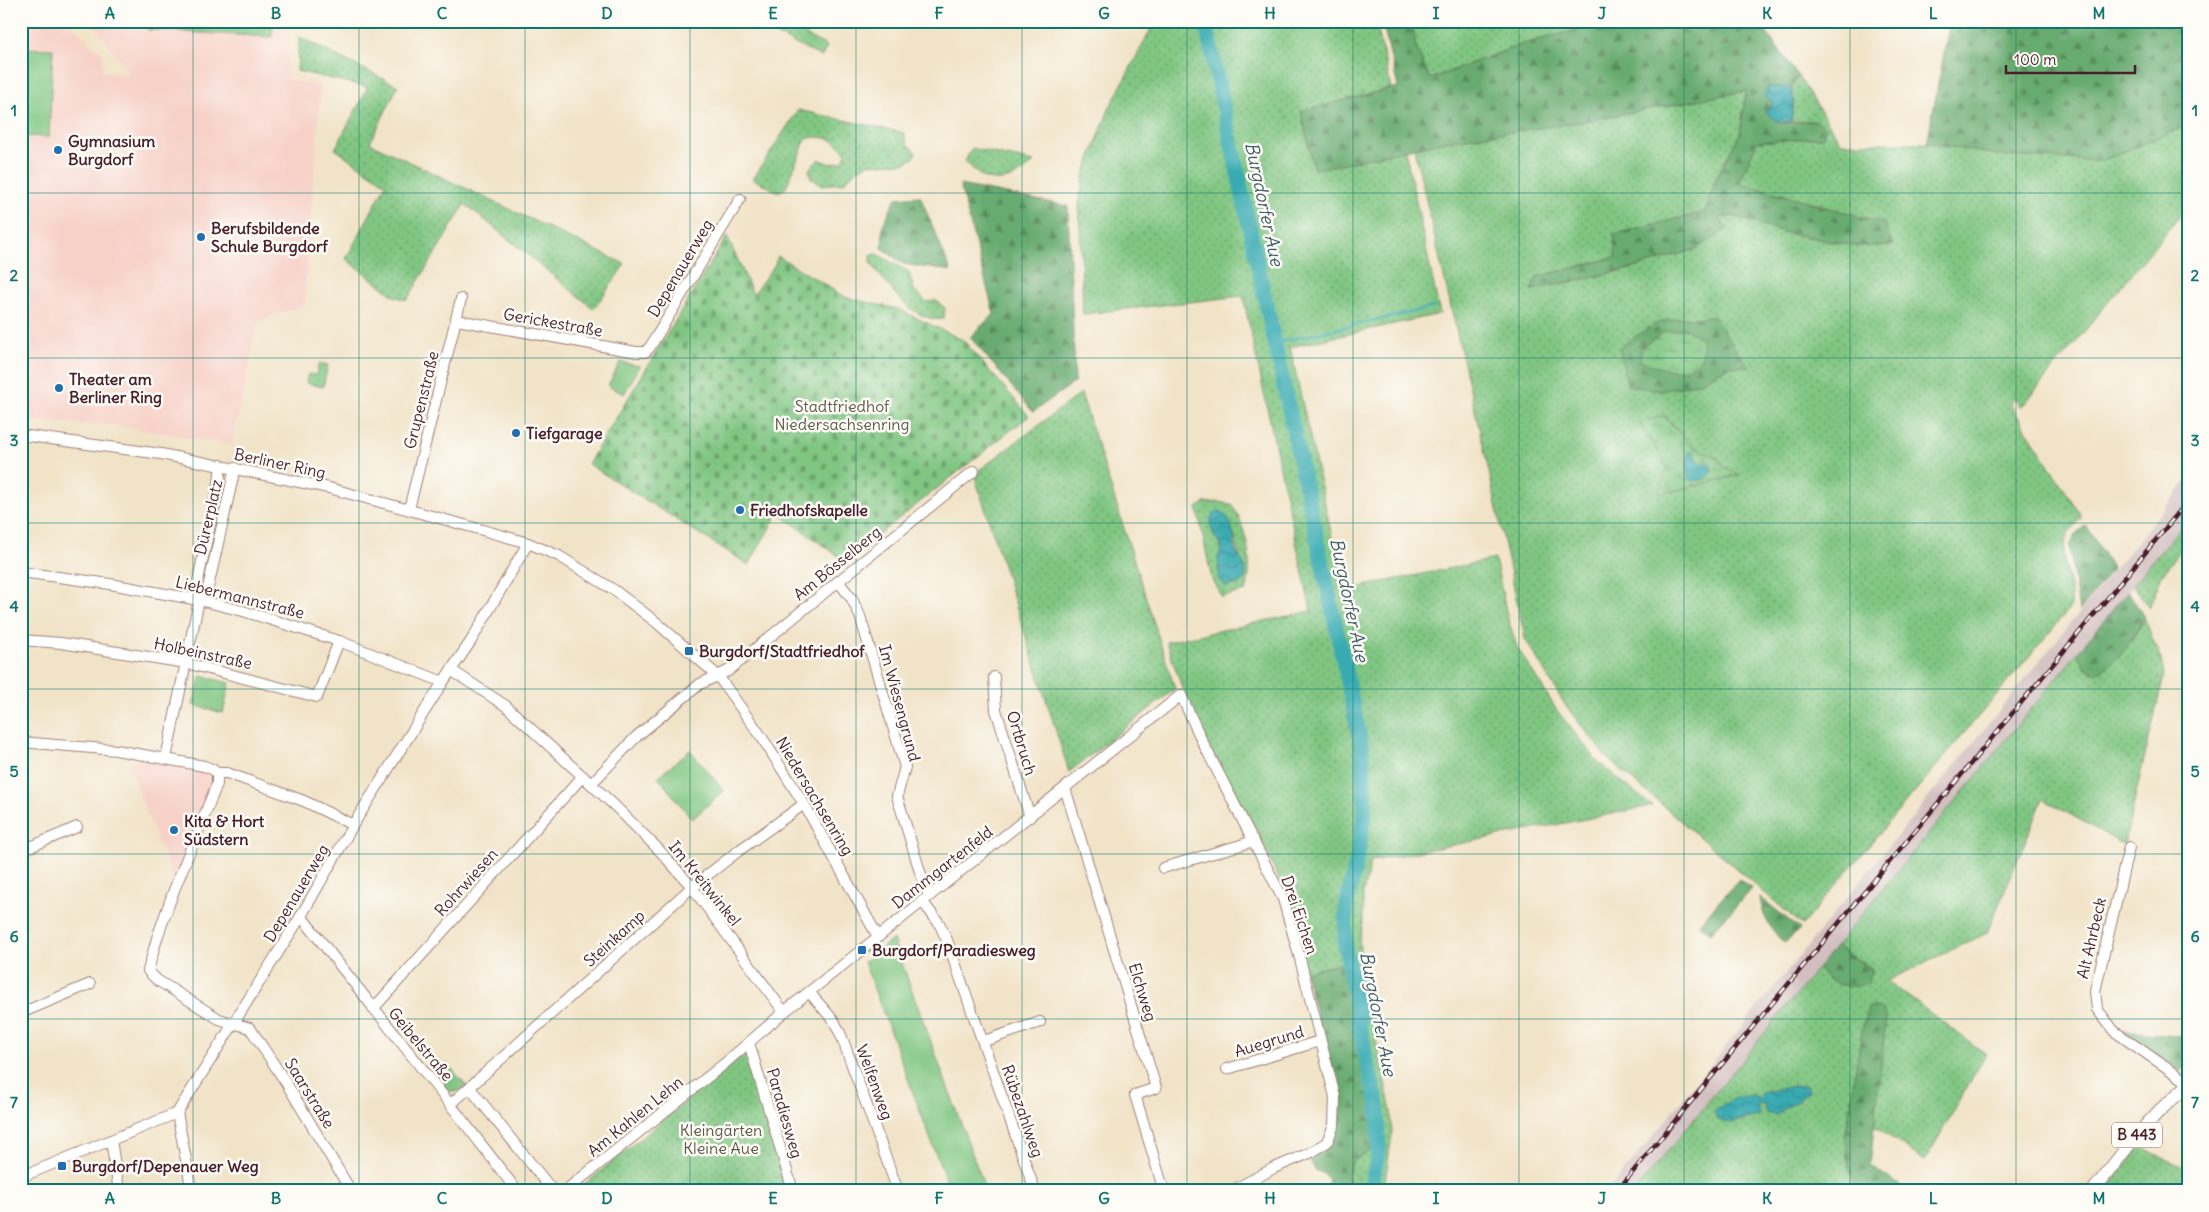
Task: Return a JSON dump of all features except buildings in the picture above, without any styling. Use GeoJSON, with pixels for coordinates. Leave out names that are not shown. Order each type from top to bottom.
{"type":"FeatureCollection","features":[{"type":"Feature","properties":{"kind":"main road","name":"Alt Ahrbeck"},"geometry":{"type":"LineString","coordinates":[[2094,1191],[2159,1111],[2188,1085]]}},
{"type":"Feature","properties":{"kind":"street","name":"Depenauerweg"},"geometry":{"type":"LineString","coordinates":[[645,352],[650,347],[740,199]]}},
{"type":"Feature","properties":{"kind":"street","name":"Grupenstraße"},"geometry":{"type":"LineString","coordinates":[[408,509],[461,299]]}},
{"type":"Feature","properties":{"kind":"street","name":"Gerickestraße"},"geometry":{"type":"LineString","coordinates":[[456,320],[645,352]]}},
{"type":"Feature","properties":{"kind":"street","name":"Berliner Ring"},"geometry":{"type":"LineString","coordinates":[[21,435],[103,444],[235,468],[329,488],[528,543]]}},
{"type":"Feature","properties":{"kind":"street","name":"Dürerplatz"},"geometry":{"type":"LineString","coordinates":[[199,600],[221,466]]}},
{"type":"Feature","properties":{"kind":"street","name":"Dürerplatz"},"geometry":{"type":"LineString","coordinates":[[199,600],[235,468]]}},
{"type":"Feature","properties":{"kind":"street","name":"Am Bösselberg"},"geometry":{"type":"LineString","coordinates":[[718,676],[728,670],[974,471]]}},
{"type":"Feature","properties":{"kind":"street","name":"Depenauerweg"},"geometry":{"type":"LineString","coordinates":[[177,1113],[301,916],[353,826],[443,682],[471,641],[528,543]]}},
{"type":"Feature","properties":{"kind":"street","name":"Niedersachsenring"},"geometry":{"type":"LineString","coordinates":[[528,543],[559,556],[614,590],[656,622],[718,676],[761,736],[804,804],[878,937]]}},
{"type":"Feature","properties":{"kind":"street","name":"Liebermannstraße"},"geometry":{"type":"LineString","coordinates":[[21,572],[110,584],[199,600],[290,624],[443,682]]}},
{"type":"Feature","properties":{"kind":"street","name":"Im Wiesengrund"},"geometry":{"type":"LineString","coordinates":[[838,581],[852,599],[860,616],[896,732],[904,767],[897,796],[925,888],[926,898]]}},
{"type":"Feature","properties":{"kind":"street"},"geometry":{"type":"LineString","coordinates":[[166,758],[199,600]]}},
{"type":"Feature","properties":{"kind":"street","name":"Holbeinstraße"},"geometry":{"type":"LineString","coordinates":[[21,640],[70,644],[186,663],[317,697],[339,641]]}},
{"type":"Feature","properties":{"kind":"street","name":"Im Kreitwinkel"},"geometry":{"type":"LineString","coordinates":[[452,670],[506,706],[660,851],[692,887],[784,1012]]}},
{"type":"Feature","properties":{"kind":"street"},"geometry":{"type":"LineString","coordinates":[[591,784],[637,736],[700,684],[718,676]]}},
{"type":"Feature","properties":{"kind":"street","name":"Ortbruch"},"geometry":{"type":"LineString","coordinates":[[994,677],[996,710],[1030,817]]}},
{"type":"Feature","properties":{"kind":"street","name":"Dammgartenfeld"},"geometry":{"type":"LineString","coordinates":[[724,1064],[784,1012],[1181,695]]}},
{"type":"Feature","properties":{"kind":"street","name":"Drei Eichen"},"geometry":{"type":"LineString","coordinates":[[1181,695],[1202,741],[1283,899],[1335,1098],[1334,1125],[1327,1142],[1312,1152],[1274,1168],[1232,1191]]}},
{"type":"Feature","properties":{"kind":"street"},"geometry":{"type":"LineString","coordinates":[[21,742],[95,747],[204,766],[212,769],[217,774],[227,773],[304,801],[353,826]]}},
{"type":"Feature","properties":{"kind":"street","name":"Saarstraße"},"geometry":{"type":"LineString","coordinates":[[217,774],[217,784],[174,890],[148,971],[157,980],[219,1019],[250,1028],[285,1081],[350,1191]]}},
{"type":"Feature","properties":{"kind":"street","name":"Rohrwiesen"},"geometry":{"type":"LineString","coordinates":[[373,1009],[582,776]]}},
{"type":"Feature","properties":{"kind":"street","name":"Elchweg"},"geometry":{"type":"LineString","coordinates":[[1066,788],[1156,1088],[1135,1095],[1164,1191]]}},
{"type":"Feature","properties":{"kind":"street","name":"Steinkamp"},"geometry":{"type":"LineString","coordinates":[[452,1104],[692,887],[804,804]]}},
{"type":"Feature","properties":{"kind":"street"},"geometry":{"type":"LineString","coordinates":[[21,851],[77,827]]}},
{"type":"Feature","properties":{"kind":"street"},"geometry":{"type":"LineString","coordinates":[[1163,868],[1254,841]]}},
{"type":"Feature","properties":{"kind":"street","name":"Alt Ahrbeck"},"geometry":{"type":"LineString","coordinates":[[2129,847],[2095,991],[2097,1009],[2114,1031],[2183,1079],[2188,1085]]}},
{"type":"Feature","properties":{"kind":"street","name":"Rübezahlweg"},"geometry":{"type":"LineString","coordinates":[[926,898],[947,940],[984,1041],[1035,1191]]}},
{"type":"Feature","properties":{"kind":"street","name":"Geibelstraße"},"geometry":{"type":"LineString","coordinates":[[301,916],[373,1009],[452,1104],[518,1191]]}},
{"type":"Feature","properties":{"kind":"street"},"geometry":{"type":"LineString","coordinates":[[21,1013],[90,984]]}},
{"type":"Feature","properties":{"kind":"street","name":"Welfenweg"},"geometry":{"type":"LineString","coordinates":[[809,992],[834,1021],[841,1034],[898,1191]]}},
{"type":"Feature","properties":{"kind":"street"},"geometry":{"type":"LineString","coordinates":[[984,1041],[1040,1022]]}},
{"type":"Feature","properties":{"kind":"street","name":"Auegrund"},"geometry":{"type":"LineString","coordinates":[[1227,1069],[1320,1041]]}},
{"type":"Feature","properties":{"kind":"street","name":"Paradiesweg"},"geometry":{"type":"LineString","coordinates":[[749,1043],[793,1191]]}},
{"type":"Feature","properties":{"kind":"street","name":"Am Kahlen Lehn"},"geometry":{"type":"LineString","coordinates":[[565,1191],[724,1064]]}},
{"type":"Feature","properties":{"kind":"street","name":"Geibelstraße"},"geometry":{"type":"LineString","coordinates":[[470,1088],[553,1191]]}},
{"type":"Feature","properties":{"kind":"street"},"geometry":{"type":"LineString","coordinates":[[21,1177],[177,1113],[192,1191]]}},
{"type":"Feature","properties":{"kind":"street"},"geometry":{"type":"LineString","coordinates":[[112,1140],[120,1191]]}},
{"type":"Feature","properties":{"kind":"shaded area","name":"Berufsbildende Schule Burgdorf"},"geometry":{"type":"Polygon","coordinates":[[[21,21],[67,21],[103,55],[102,72],[131,75],[91,21],[290,21],[288,80],[321,86],[304,305],[258,321],[232,445],[112,425],[21,421],[21,21]]]}},
{"type":"Feature","properties":{"kind":"shaded area"},"geometry":{"type":"Polygon","coordinates":[[[2188,479],[2188,519],[1635,1191],[1608,1191],[2188,479]]]}},
{"type":"Feature","properties":{"kind":"shaded area","name":"Kita & Hort Südstern"},"geometry":{"type":"Polygon","coordinates":[[[137,758],[216,775],[175,884],[128,765],[137,758]]]}},
{"type":"Feature","properties":{"kind":"green space"},"geometry":{"type":"Polygon","coordinates":[[[149,21],[273,21],[272,37],[148,30],[149,21]]]}},
{"type":"Feature","properties":{"kind":"green space"},"geometry":{"type":"Polygon","coordinates":[[[748,21],[777,21],[827,46],[822,57],[748,21]]]}},
{"type":"Feature","properties":{"kind":"green space"},"geometry":{"type":"Polygon","coordinates":[[[1155,21],[1200,21],[1327,607],[1356,757],[1358,816],[1343,905],[1341,932],[1342,963],[1305,972],[1287,897],[1257,832],[1192,716],[1166,642],[1311,611],[1243,296],[1083,314],[1079,204],[1084,175],[1109,109],[1155,21]]]}},
{"type":"Feature","properties":{"kind":"green space"},"geometry":{"type":"Polygon","coordinates":[[[1209,21],[1376,21],[1391,88],[1301,112],[1314,169],[1405,150],[1440,314],[1290,347],[1344,590],[1495,559],[1508,619],[1517,647],[1558,712],[1599,763],[1652,806],[1371,861],[1363,893],[1363,923],[1359,942],[1368,1000],[1391,1111],[1392,1135],[1385,1181],[1386,1191],[1375,1191],[1383,1152],[1381,1107],[1349,945],[1351,906],[1362,856],[1368,810],[1365,745],[1209,21]]]}},
{"type":"Feature","properties":{"kind":"green space"},"geometry":{"type":"Polygon","coordinates":[[[1382,21],[1412,21],[1416,48],[1430,79],[1523,44],[1610,21],[1758,21],[1798,76],[1791,88],[1767,87],[1773,102],[1770,108],[1766,110],[1780,123],[1817,121],[1826,128],[1823,137],[1757,142],[1739,183],[1884,223],[1893,246],[1857,246],[1787,233],[1733,216],[1719,218],[1727,229],[1694,250],[1630,269],[1531,290],[1537,277],[1616,257],[1614,234],[1705,212],[1716,178],[1740,134],[1746,91],[1574,123],[1451,140],[1314,170],[1301,111],[1398,87],[1382,21]]]}},
{"type":"Feature","properties":{"kind":"green space"},"geometry":{"type":"Polygon","coordinates":[[[1412,21],[1610,21],[1523,44],[1430,79],[1416,48],[1412,21]]]}},
{"type":"Feature","properties":{"kind":"green space"},"geometry":{"type":"Polygon","coordinates":[[[1950,21],[2188,21],[2188,125],[2102,161],[2004,156],[1927,143],[1950,21]]]}},
{"type":"Feature","properties":{"kind":"green space"},"geometry":{"type":"Polygon","coordinates":[[[299,37],[398,86],[370,143],[625,264],[594,309],[465,204],[407,300],[394,296],[346,259],[386,184],[335,149],[368,87],[297,71],[299,37]]]}},
{"type":"Feature","properties":{"kind":"green space"},"geometry":{"type":"Polygon","coordinates":[[[21,48],[53,49],[49,137],[21,136],[21,48]]]}},
{"type":"Feature","properties":{"kind":"green space"},"geometry":{"type":"Polygon","coordinates":[[[1798,76],[1841,143],[1927,143],[2004,156],[2102,161],[2188,125],[2188,206],[2021,408],[2014,398],[2010,404],[2082,517],[2066,540],[2064,550],[2064,560],[2071,594],[2071,607],[1802,925],[1606,757],[1565,705],[1525,639],[1486,458],[1414,148],[1451,140],[1574,123],[1746,91],[1740,134],[1716,178],[1706,212],[1614,234],[1616,257],[1537,277],[1532,290],[1630,269],[1694,250],[1727,229],[1719,218],[1733,216],[1787,233],[1857,246],[1823,205],[1739,183],[1757,142],[1823,137],[1817,121],[1791,121],[1794,101],[1791,88],[1798,76]],[[1733,346],[1627,385],[1660,391],[1698,383],[1730,366],[1749,367],[1733,346]],[[1665,416],[1639,423],[1662,456],[1667,467],[1660,494],[1740,475],[1724,467],[1717,458],[1692,446],[1665,416]]]}},
{"type":"Feature","properties":{"kind":"green space"},"geometry":{"type":"Polygon","coordinates":[[[798,110],[904,133],[907,144],[916,152],[914,158],[904,163],[869,164],[860,168],[843,183],[821,185],[811,178],[809,169],[819,159],[830,164],[843,161],[846,153],[838,144],[829,139],[819,137],[806,138],[786,188],[778,192],[753,179],[798,110]]]}},
{"type":"Feature","properties":{"kind":"green space"},"geometry":{"type":"Polygon","coordinates":[[[972,148],[1034,162],[1024,171],[1011,178],[1004,180],[990,179],[978,174],[965,161],[972,148]]]}},
{"type":"Feature","properties":{"kind":"green space"},"geometry":{"type":"Polygon","coordinates":[[[960,185],[1068,206],[1075,382],[1033,412],[970,337],[994,314],[960,185]]]}},
{"type":"Feature","properties":{"kind":"green space"},"geometry":{"type":"Polygon","coordinates":[[[920,196],[951,271],[903,264],[882,248],[883,225],[896,198],[920,196]]]}},
{"type":"Feature","properties":{"kind":"green space","name":"Stadtfriedhof Niedersachsenring"},"geometry":{"type":"Polygon","coordinates":[[[727,236],[753,294],[774,266],[778,256],[845,297],[898,309],[963,340],[1029,416],[845,561],[778,513],[749,565],[588,464],[727,236]]]}},
{"type":"Feature","properties":{"kind":"green space"},"geometry":{"type":"Polygon","coordinates":[[[877,254],[909,272],[914,290],[927,302],[935,300],[945,308],[944,319],[932,319],[921,315],[902,301],[871,264],[871,255],[877,254]]]}},
{"type":"Feature","properties":{"kind":"green space"},"geometry":{"type":"Polygon","coordinates":[[[1714,317],[1733,346],[1750,367],[1730,366],[1698,383],[1660,391],[1627,385],[1619,347],[1657,323],[1679,318],[1714,317]]]}},
{"type":"Feature","properties":{"kind":"green space"},"geometry":{"type":"Polygon","coordinates":[[[1685,329],[1702,339],[1702,354],[1695,365],[1680,370],[1672,370],[1654,366],[1640,360],[1642,347],[1664,332],[1685,329]]]}},
{"type":"Feature","properties":{"kind":"green space"},"geometry":{"type":"Polygon","coordinates":[[[620,362],[640,366],[624,394],[608,386],[620,362]]]}},
{"type":"Feature","properties":{"kind":"green space"},"geometry":{"type":"Polygon","coordinates":[[[319,363],[328,365],[323,387],[306,383],[308,374],[316,375],[319,363]]]}},
{"type":"Feature","properties":{"kind":"green space"},"geometry":{"type":"Polygon","coordinates":[[[1081,393],[1175,689],[1069,772],[974,474],[1081,393]]]}},
{"type":"Feature","properties":{"kind":"green space"},"geometry":{"type":"Polygon","coordinates":[[[1664,416],[1692,446],[1717,458],[1724,467],[1740,475],[1659,494],[1667,467],[1662,456],[1639,422],[1664,416]]]}},
{"type":"Feature","properties":{"kind":"green space"},"geometry":{"type":"Polygon","coordinates":[[[1219,502],[1232,505],[1237,514],[1248,547],[1249,570],[1246,591],[1222,597],[1212,580],[1197,508],[1205,503],[1219,502]],[[1234,534],[1220,543],[1218,572],[1240,559],[1234,534]]]}},
{"type":"Feature","properties":{"kind":"green space"},"geometry":{"type":"Polygon","coordinates":[[[2188,519],[2188,540],[2162,575],[2149,608],[2133,584],[2188,519]]]}},
{"type":"Feature","properties":{"kind":"green space"},"geometry":{"type":"Polygon","coordinates":[[[2086,525],[2113,569],[2079,611],[2069,546],[2078,532],[2086,525]]]}},
{"type":"Feature","properties":{"kind":"green space"},"geometry":{"type":"Polygon","coordinates":[[[2128,591],[2144,617],[2135,634],[2125,649],[2106,668],[2097,673],[2084,667],[2078,652],[2128,591]]]}},
{"type":"Feature","properties":{"kind":"green space"},"geometry":{"type":"Polygon","coordinates":[[[2144,617],[2161,660],[2164,675],[2124,845],[2043,799],[1987,933],[1887,981],[1986,1054],[1925,1161],[1874,1126],[1886,1019],[1868,1009],[1863,1025],[1845,1137],[1851,1173],[1857,1186],[1862,1191],[1635,1191],[1817,969],[1829,980],[1872,970],[1836,946],[2078,652],[2084,667],[2133,639],[2144,617]],[[1793,1086],[1761,1099],[1757,1105],[1764,1103],[1775,1115],[1808,1093],[1807,1086],[1793,1086]]]}},
{"type":"Feature","properties":{"kind":"green space"},"geometry":{"type":"Polygon","coordinates":[[[201,676],[230,683],[223,713],[193,705],[201,676]]]}},
{"type":"Feature","properties":{"kind":"green space"},"geometry":{"type":"Polygon","coordinates":[[[690,750],[724,791],[692,819],[658,777],[690,750]]]}},
{"type":"Feature","properties":{"kind":"green space"},"geometry":{"type":"Polygon","coordinates":[[[1739,879],[1752,889],[1711,933],[1699,924],[1739,879]]]}},
{"type":"Feature","properties":{"kind":"green space"},"geometry":{"type":"Polygon","coordinates":[[[1760,897],[1800,929],[1784,943],[1768,922],[1762,910],[1760,897]]]}},
{"type":"Feature","properties":{"kind":"green space"},"geometry":{"type":"Polygon","coordinates":[[[893,939],[986,1191],[950,1191],[864,962],[893,939]]]}},
{"type":"Feature","properties":{"kind":"green space"},"geometry":{"type":"Polygon","coordinates":[[[1836,946],[1872,970],[1869,982],[1854,986],[1841,985],[1829,979],[1817,969],[1836,946]]]}},
{"type":"Feature","properties":{"kind":"green space"},"geometry":{"type":"Polygon","coordinates":[[[1342,963],[1352,1020],[1369,1086],[1374,1120],[1373,1136],[1370,1151],[1353,1161],[1347,1176],[1354,1191],[1316,1191],[1327,1186],[1329,1180],[1324,1174],[1315,1170],[1309,1158],[1325,1147],[1334,1137],[1339,1124],[1340,1104],[1305,972],[1342,963]]]}},
{"type":"Feature","properties":{"kind":"green space"},"geometry":{"type":"Polygon","coordinates":[[[1871,1006],[1883,1009],[1886,1019],[1870,1165],[1907,1191],[1863,1191],[1855,1183],[1848,1159],[1845,1137],[1863,1025],[1868,1009],[1871,1006]]]}},
{"type":"Feature","properties":{"kind":"green space"},"geometry":{"type":"Polygon","coordinates":[[[2123,1031],[2188,1037],[2188,1066],[2179,1072],[2123,1031]]]}},
{"type":"Feature","properties":{"kind":"green space","name":"Kleingärten Kleine Aue"},"geometry":{"type":"Polygon","coordinates":[[[747,1052],[789,1191],[576,1191],[747,1052]]]}},
{"type":"Feature","properties":{"kind":"green space"},"geometry":{"type":"Polygon","coordinates":[[[447,1063],[466,1086],[456,1092],[448,1090],[435,1074],[447,1063]]]}},
{"type":"Feature","properties":{"kind":"green space"},"geometry":{"type":"Polygon","coordinates":[[[1374,1140],[1373,1157],[1366,1191],[1354,1191],[1347,1176],[1353,1161],[1370,1151],[1374,1140]]]}},
{"type":"Feature","properties":{"kind":"green space"},"geometry":{"type":"Polygon","coordinates":[[[2140,1147],[2188,1170],[2188,1188],[2166,1182],[2153,1191],[2106,1191],[2140,1147]]]}},
{"type":"Feature","properties":{"kind":"water"},"geometry":{"type":"Polygon","coordinates":[[[1767,87],[1791,88],[1794,101],[1791,121],[1783,122],[1776,120],[1765,110],[1770,108],[1773,102],[1765,96],[1767,87]]]}},
{"type":"Feature","properties":{"kind":"water"},"geometry":{"type":"Polygon","coordinates":[[[1688,452],[1692,452],[1700,463],[1710,464],[1712,470],[1706,478],[1697,481],[1690,480],[1687,473],[1688,452]]]}},
{"type":"Feature","properties":{"kind":"water"},"geometry":{"type":"Polygon","coordinates":[[[1220,511],[1228,519],[1236,551],[1246,570],[1246,575],[1242,581],[1230,586],[1225,586],[1219,580],[1218,558],[1222,548],[1215,538],[1210,522],[1213,513],[1220,511]]]}},
{"type":"Feature","properties":{"kind":"water"},"geometry":{"type":"Polygon","coordinates":[[[1793,1086],[1807,1086],[1808,1093],[1775,1115],[1766,1113],[1764,1103],[1757,1105],[1760,1115],[1730,1123],[1716,1118],[1715,1110],[1735,1098],[1753,1095],[1759,1100],[1762,1093],[1793,1086]]]}},
{"type":"Feature","properties":{"kind":"water"},"geometry":{"type":"Polygon","coordinates":[[[2165,1182],[2188,1188],[2188,1191],[2153,1191],[2165,1182]]]}},
{"type":"Feature","properties":{"kind":"waterway","name":"Burgdorfer Aue"},"geometry":{"type":"LineString","coordinates":[[1205,21],[1362,747],[1365,810],[1347,903],[1345,945],[1366,1058],[1378,1105],[1379,1150],[1370,1191]]}},
{"type":"Feature","properties":{"kind":"waterway"},"geometry":{"type":"LineString","coordinates":[[1275,343],[1434,307]]}},
{"type":"Feature","properties":{"kind":"railway"},"geometry":{"type":"LineString","coordinates":[[1617,1191],[2188,501]]}},
{"type":"Feature","properties":{"kind":"place","name":"Gymnasium Burgdorf"},"geometry":{"type":"Point","coordinates":[58,150]}},
{"type":"Feature","properties":{"kind":"place","name":"Berufsbildende Schule Burgdorf"},"geometry":{"type":"Point","coordinates":[201,237]}},
{"type":"Feature","properties":{"kind":"place","name":"Theater am Berliner Ring"},"geometry":{"type":"Point","coordinates":[59,388]}},
{"type":"Feature","properties":{"kind":"place","name":"Tiefgarage"},"geometry":{"type":"Point","coordinates":[516,433]}},
{"type":"Feature","properties":{"kind":"place","name":"Friedhofskapelle"},"geometry":{"type":"Point","coordinates":[740,510]}},
{"type":"Feature","properties":{"kind":"place","name":"Burgdorf/Stadtfriedhof"},"geometry":{"type":"Point","coordinates":[689,651]}},
{"type":"Feature","properties":{"kind":"place","name":"Kita & Hort Südstern"},"geometry":{"type":"Point","coordinates":[174,830]}},
{"type":"Feature","properties":{"kind":"place","name":"Burgdorf/Paradiesweg"},"geometry":{"type":"Point","coordinates":[862,950]}},
{"type":"Feature","properties":{"kind":"place","name":"Burgdorf/Depenauer Weg"},"geometry":{"type":"Point","coordinates":[62,1166]}}]}
